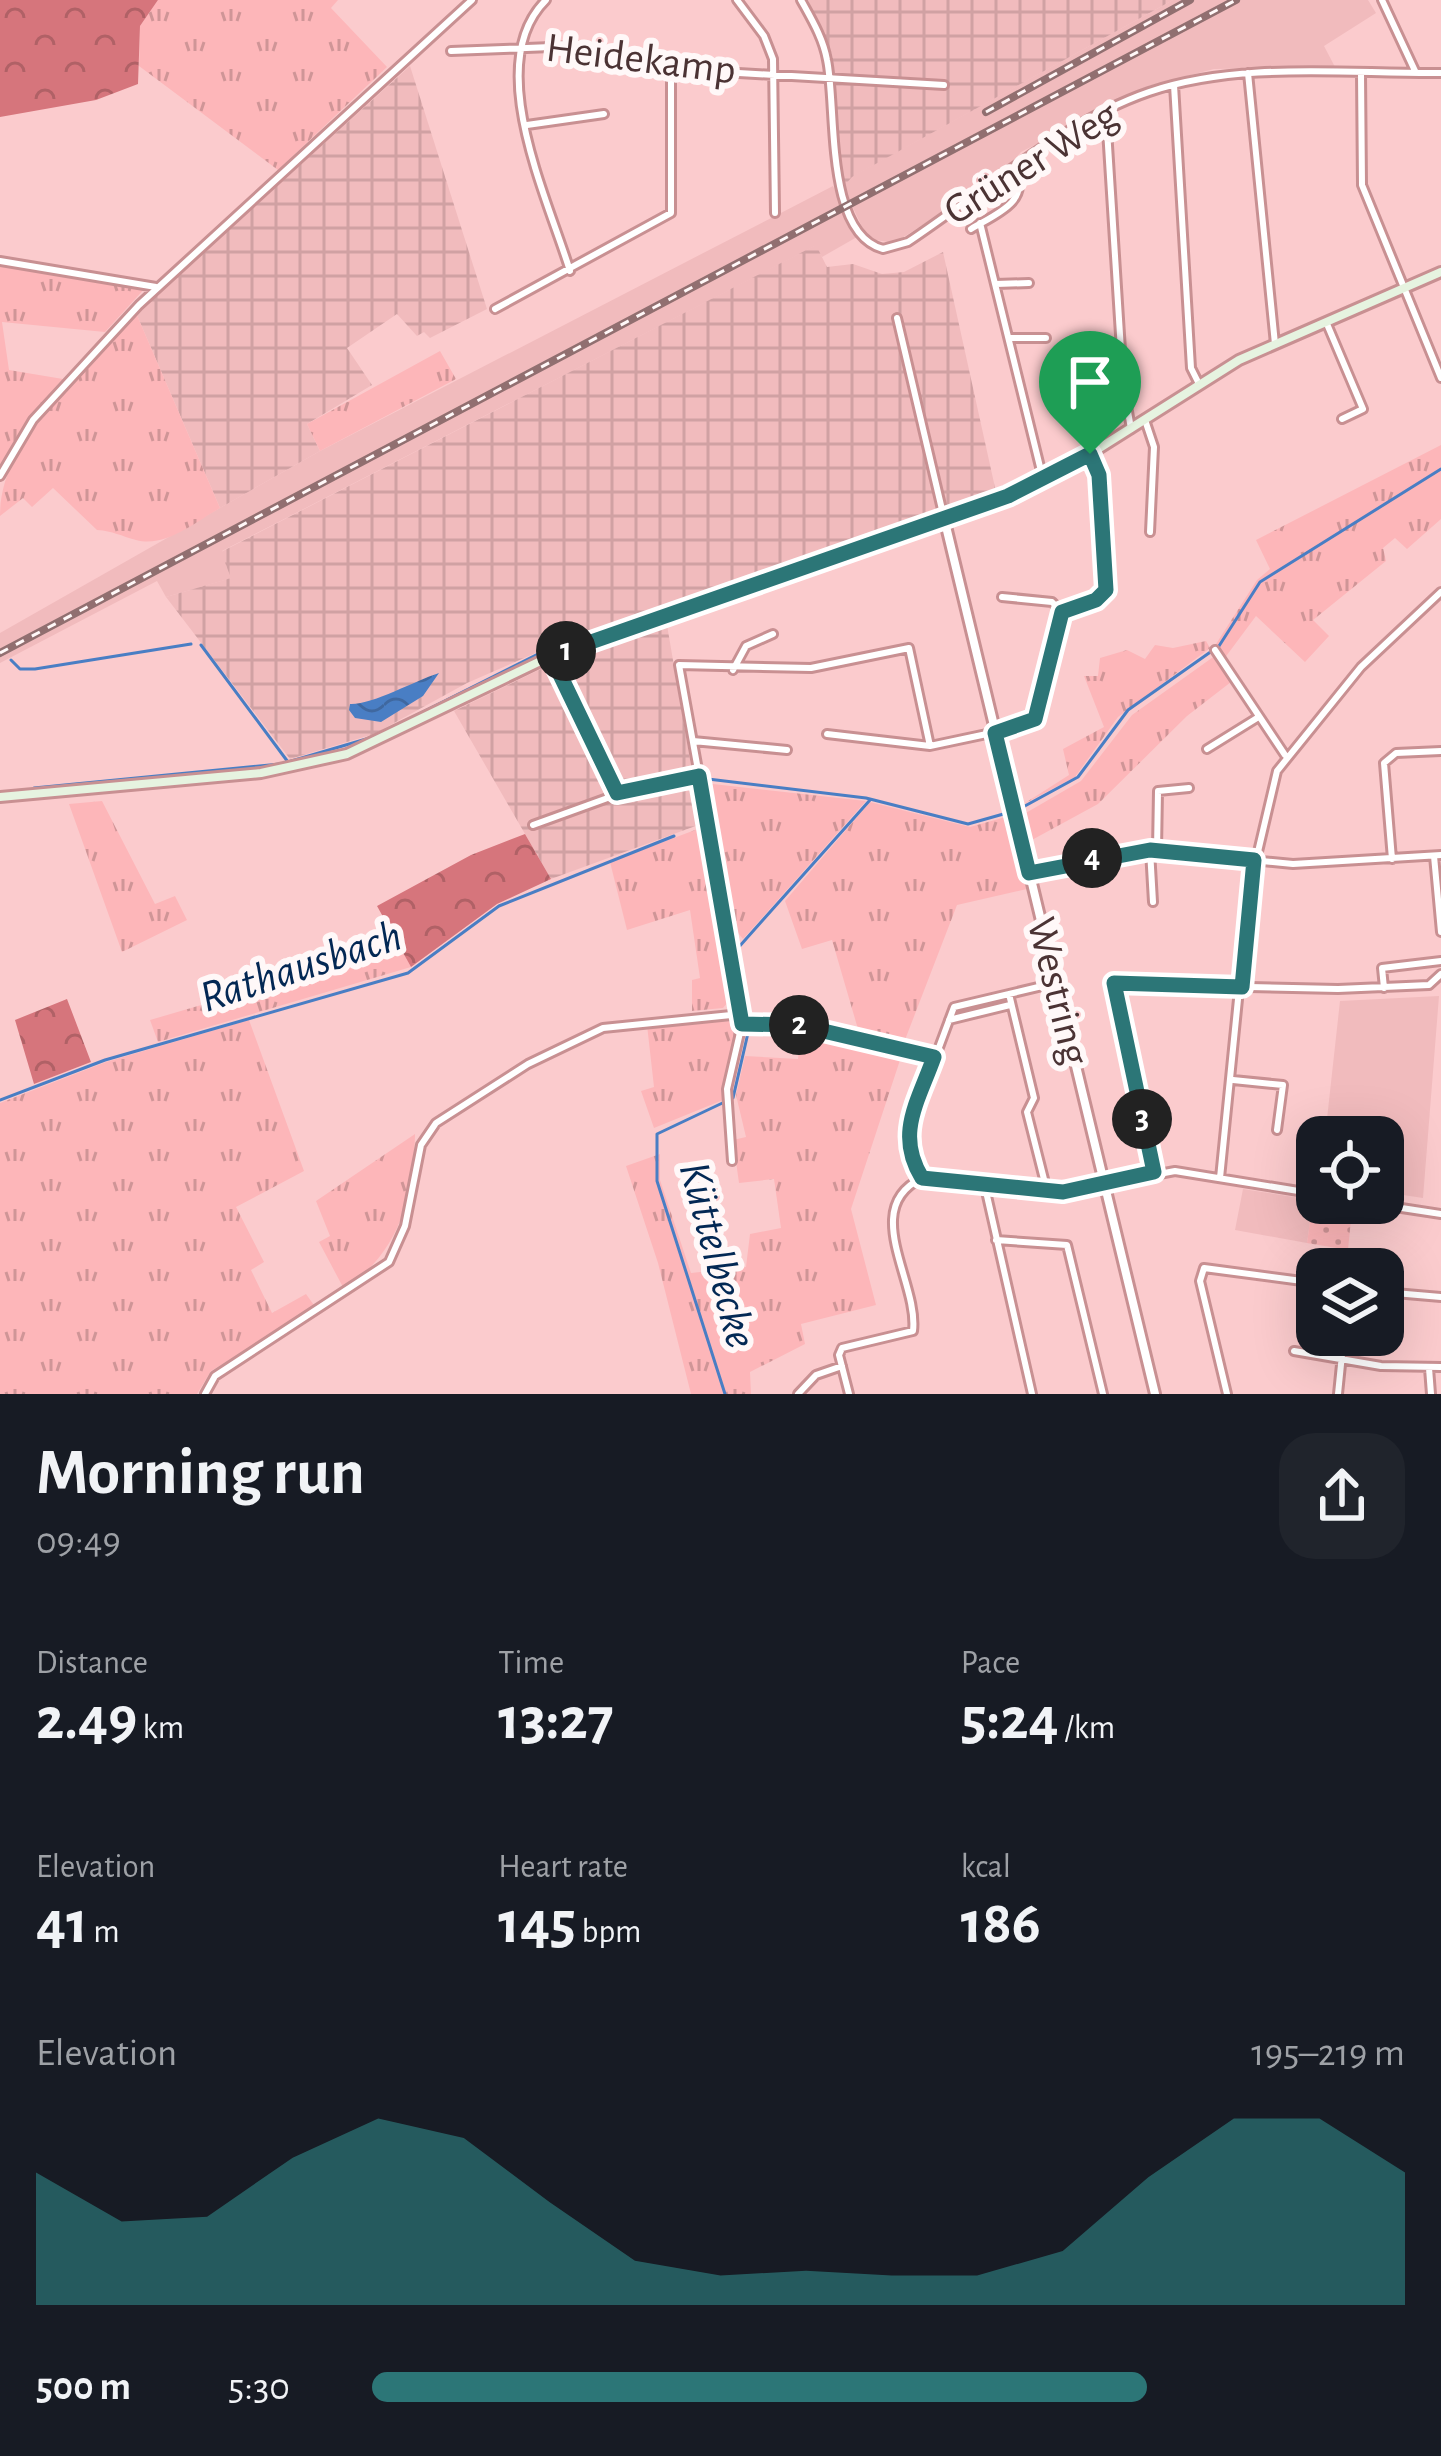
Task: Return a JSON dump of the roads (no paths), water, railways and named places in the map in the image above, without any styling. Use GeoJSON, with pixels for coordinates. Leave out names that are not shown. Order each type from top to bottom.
{"type":"FeatureCollection","features":[{"type":"Feature","properties":{"kind":"main road"},"geometry":{"type":"LineString","coordinates":[[0,797],[261,773],[320,762],[374,744],[551,656],[1043,479],[1198,384],[1441,272]]}},
{"type":"Feature","properties":{"kind":"street"},"geometry":{"type":"LineString","coordinates":[[0,476],[34,420],[156,287],[472,0]]}},
{"type":"Feature","properties":{"kind":"street"},"geometry":{"type":"LineString","coordinates":[[546,0],[525,24],[515,74],[570,271]]}},
{"type":"Feature","properties":{"kind":"street"},"geometry":{"type":"LineString","coordinates":[[736,0],[764,36],[775,75],[775,213]]}},
{"type":"Feature","properties":{"kind":"street"},"geometry":{"type":"LineString","coordinates":[[801,0],[819,32],[831,80]]}},
{"type":"Feature","properties":{"kind":"street"},"geometry":{"type":"LineString","coordinates":[[1382,0],[1416,73]]}},
{"type":"Feature","properties":{"kind":"street","name":"Heidekamp"},"geometry":{"type":"LineString","coordinates":[[451,50],[519,45],[596,49],[671,69],[944,86]]}},
{"type":"Feature","properties":{"kind":"street"},"geometry":{"type":"LineString","coordinates":[[495,309],[671,213],[671,69]]}},
{"type":"Feature","properties":{"kind":"street","name":"Grüner Weg"},"geometry":{"type":"LineString","coordinates":[[831,80],[838,188],[875,247],[899,247],[1015,171],[1043,147],[1174,86],[1248,74],[1441,73]]}},
{"type":"Feature","properties":{"kind":"street"},"geometry":{"type":"LineString","coordinates":[[1248,74],[1270,328],[1276,345]]}},
{"type":"Feature","properties":{"kind":"street"},"geometry":{"type":"LineString","coordinates":[[1361,74],[1361,185],[1441,377]]}},
{"type":"Feature","properties":{"kind":"street"},"geometry":{"type":"LineString","coordinates":[[1174,86],[1191,368],[1198,384]]}},
{"type":"Feature","properties":{"kind":"street"},"geometry":{"type":"LineString","coordinates":[[526,125],[604,114]]}},
{"type":"Feature","properties":{"kind":"street"},"geometry":{"type":"LineString","coordinates":[[1106,114],[1126,417],[1131,429]]}},
{"type":"Feature","properties":{"kind":"street"},"geometry":{"type":"LineString","coordinates":[[971,229],[1016,201],[1015,171]]}},
{"type":"Feature","properties":{"kind":"street"},"geometry":{"type":"LineString","coordinates":[[980,223],[1043,479]]}},
{"type":"Feature","properties":{"kind":"street"},"geometry":{"type":"LineString","coordinates":[[0,261],[156,287]]}},
{"type":"Feature","properties":{"kind":"street"},"geometry":{"type":"LineString","coordinates":[[996,284],[1029,283]]}},
{"type":"Feature","properties":{"kind":"street"},"geometry":{"type":"LineString","coordinates":[[897,318],[944,518]]}},
{"type":"Feature","properties":{"kind":"street"},"geometry":{"type":"LineString","coordinates":[[1327,324],[1364,409],[1342,419]]}},
{"type":"Feature","properties":{"kind":"street"},"geometry":{"type":"LineString","coordinates":[[1009,338],[1046,338]]}},
{"type":"Feature","properties":{"kind":"street"},"geometry":{"type":"LineString","coordinates":[[1145,420],[1154,447],[1150,532]]}},
{"type":"Feature","properties":{"kind":"street"},"geometry":{"type":"LineString","coordinates":[[1062,612],[1096,600],[1107,582],[1099,475],[1090,454]]}},
{"type":"Feature","properties":{"kind":"street","name":"Westring"},"geometry":{"type":"LineString","coordinates":[[944,518],[1155,1394]]}},
{"type":"Feature","properties":{"kind":"street"},"geometry":{"type":"LineString","coordinates":[[1220,1178],[1254,860],[1285,755],[1361,667],[1441,592]]}},
{"type":"Feature","properties":{"kind":"street"},"geometry":{"type":"LineString","coordinates":[[1002,597],[1052,602],[1062,612]]}},
{"type":"Feature","properties":{"kind":"street"},"geometry":{"type":"LineString","coordinates":[[827,734],[931,746],[1035,719],[1062,612]]}},
{"type":"Feature","properties":{"kind":"street"},"geometry":{"type":"LineString","coordinates":[[733,670],[746,646],[773,634]]}},
{"type":"Feature","properties":{"kind":"street"},"geometry":{"type":"LineString","coordinates":[[733,1161],[727,1089],[741,1014],[679,665],[733,670],[811,668],[909,648],[931,746]]}},
{"type":"Feature","properties":{"kind":"street"},"geometry":{"type":"LineString","coordinates":[[1215,650],[1285,755]]}},
{"type":"Feature","properties":{"kind":"street"},"geometry":{"type":"LineString","coordinates":[[551,656],[617,793]]}},
{"type":"Feature","properties":{"kind":"street"},"geometry":{"type":"LineString","coordinates":[[1207,749],[1257,718]]}},
{"type":"Feature","properties":{"kind":"street"},"geometry":{"type":"LineString","coordinates":[[693,741],[788,750]]}},
{"type":"Feature","properties":{"kind":"street"},"geometry":{"type":"LineString","coordinates":[[1392,859],[1384,763],[1396,753],[1441,751]]}},
{"type":"Feature","properties":{"kind":"street"},"geometry":{"type":"LineString","coordinates":[[532,825],[617,793],[699,776]]}},
{"type":"Feature","properties":{"kind":"street"},"geometry":{"type":"LineString","coordinates":[[1153,902],[1158,790],[1189,788]]}},
{"type":"Feature","properties":{"kind":"street"},"geometry":{"type":"LineString","coordinates":[[1029,873],[1154,850],[1293,864],[1437,856],[1441,932]]}},
{"type":"Feature","properties":{"kind":"street"},"geometry":{"type":"LineString","coordinates":[[1384,988],[1382,968],[1441,961]]}},
{"type":"Feature","properties":{"kind":"street"},"geometry":{"type":"LineString","coordinates":[[1154,1172],[1114,983],[1384,988],[1430,985],[1441,974]]}},
{"type":"Feature","properties":{"kind":"street"},"geometry":{"type":"LineString","coordinates":[[922,1178],[909,1158],[907,1142],[954,1007],[1055,983]]}},
{"type":"Feature","properties":{"kind":"street"},"geometry":{"type":"LineString","coordinates":[[1009,994],[1034,1098],[1027,1112],[1047,1191]]}},
{"type":"Feature","properties":{"kind":"street"},"geometry":{"type":"LineString","coordinates":[[949,1020],[1011,1005]]}},
{"type":"Feature","properties":{"kind":"street"},"geometry":{"type":"LineString","coordinates":[[205,1394],[215,1376],[389,1262],[405,1226],[421,1145],[436,1123],[528,1064],[603,1028],[741,1014]]}},
{"type":"Feature","properties":{"kind":"street"},"geometry":{"type":"LineString","coordinates":[[742,1024],[798,1025],[934,1057]]}},
{"type":"Feature","properties":{"kind":"street"},"geometry":{"type":"LineString","coordinates":[[1233,1080],[1283,1085],[1277,1130]]}},
{"type":"Feature","properties":{"kind":"street"},"geometry":{"type":"LineString","coordinates":[[849,1394],[842,1348],[913,1331],[893,1210],[902,1190],[922,1178],[1047,1191],[1105,1186],[1154,1172],[1296,1191]]}},
{"type":"Feature","properties":{"kind":"street"},"geometry":{"type":"LineString","coordinates":[[985,1187],[1032,1394]]}},
{"type":"Feature","properties":{"kind":"street"},"geometry":{"type":"LineString","coordinates":[[1404,1208],[1441,1214]]}},
{"type":"Feature","properties":{"kind":"street"},"geometry":{"type":"LineString","coordinates":[[996,1240],[1067,1245],[1103,1394]]}},
{"type":"Feature","properties":{"kind":"street"},"geometry":{"type":"LineString","coordinates":[[1227,1394],[1200,1281],[1204,1268],[1296,1280]]}},
{"type":"Feature","properties":{"kind":"street"},"geometry":{"type":"LineString","coordinates":[[1404,1294],[1441,1297]]}},
{"type":"Feature","properties":{"kind":"street"},"geometry":{"type":"LineString","coordinates":[[1294,1351],[1341,1360],[1441,1367]]}},
{"type":"Feature","properties":{"kind":"street"},"geometry":{"type":"LineString","coordinates":[[1338,1394],[1341,1356]]}},
{"type":"Feature","properties":{"kind":"street"},"geometry":{"type":"LineString","coordinates":[[797,1394],[816,1375],[842,1366]]}},
{"type":"Feature","properties":{"kind":"street"},"geometry":{"type":"LineString","coordinates":[[1429,1368],[1431,1394]]}},
{"type":"Feature","properties":{"kind":"water"},"geometry":{"type":"Polygon","coordinates":[[[439,673],[423,696],[381,722],[355,718],[349,710],[350,704],[439,673]]]}},
{"type":"Feature","properties":{"kind":"waterway","name":"Rathausbach"},"geometry":{"type":"LineString","coordinates":[[1023,807],[1078,777],[1128,710],[1219,646],[1260,582],[1441,469]]}},
{"type":"Feature","properties":{"kind":"waterway"},"geometry":{"type":"LineString","coordinates":[[11,660],[20,669],[35,669],[191,644]]}},
{"type":"Feature","properties":{"kind":"waterway"},"geometry":{"type":"LineString","coordinates":[[201,645],[288,762],[373,737],[538,654]]}},
{"type":"Feature","properties":{"kind":"waterway"},"geometry":{"type":"LineString","coordinates":[[34,788],[280,764]]}},
{"type":"Feature","properties":{"kind":"waterway","name":"Rathausbach"},"geometry":{"type":"LineString","coordinates":[[708,779],[866,798],[968,824],[1007,813]]}},
{"type":"Feature","properties":{"kind":"waterway","name":"Küttelbecke"},"geometry":{"type":"LineString","coordinates":[[725,1394],[657,1181],[657,1134],[733,1098],[751,1020],[738,948],[870,800]]}},
{"type":"Feature","properties":{"kind":"waterway","name":"Rathausbach"},"geometry":{"type":"LineString","coordinates":[[0,1100],[105,1060],[408,973],[499,906],[674,836]]}},
{"type":"Feature","properties":{"kind":"railway"},"geometry":{"type":"LineString","coordinates":[[986,112],[1190,0]]}},
{"type":"Feature","properties":{"kind":"railway"},"geometry":{"type":"LineString","coordinates":[[0,653],[1236,0]]}}]}
